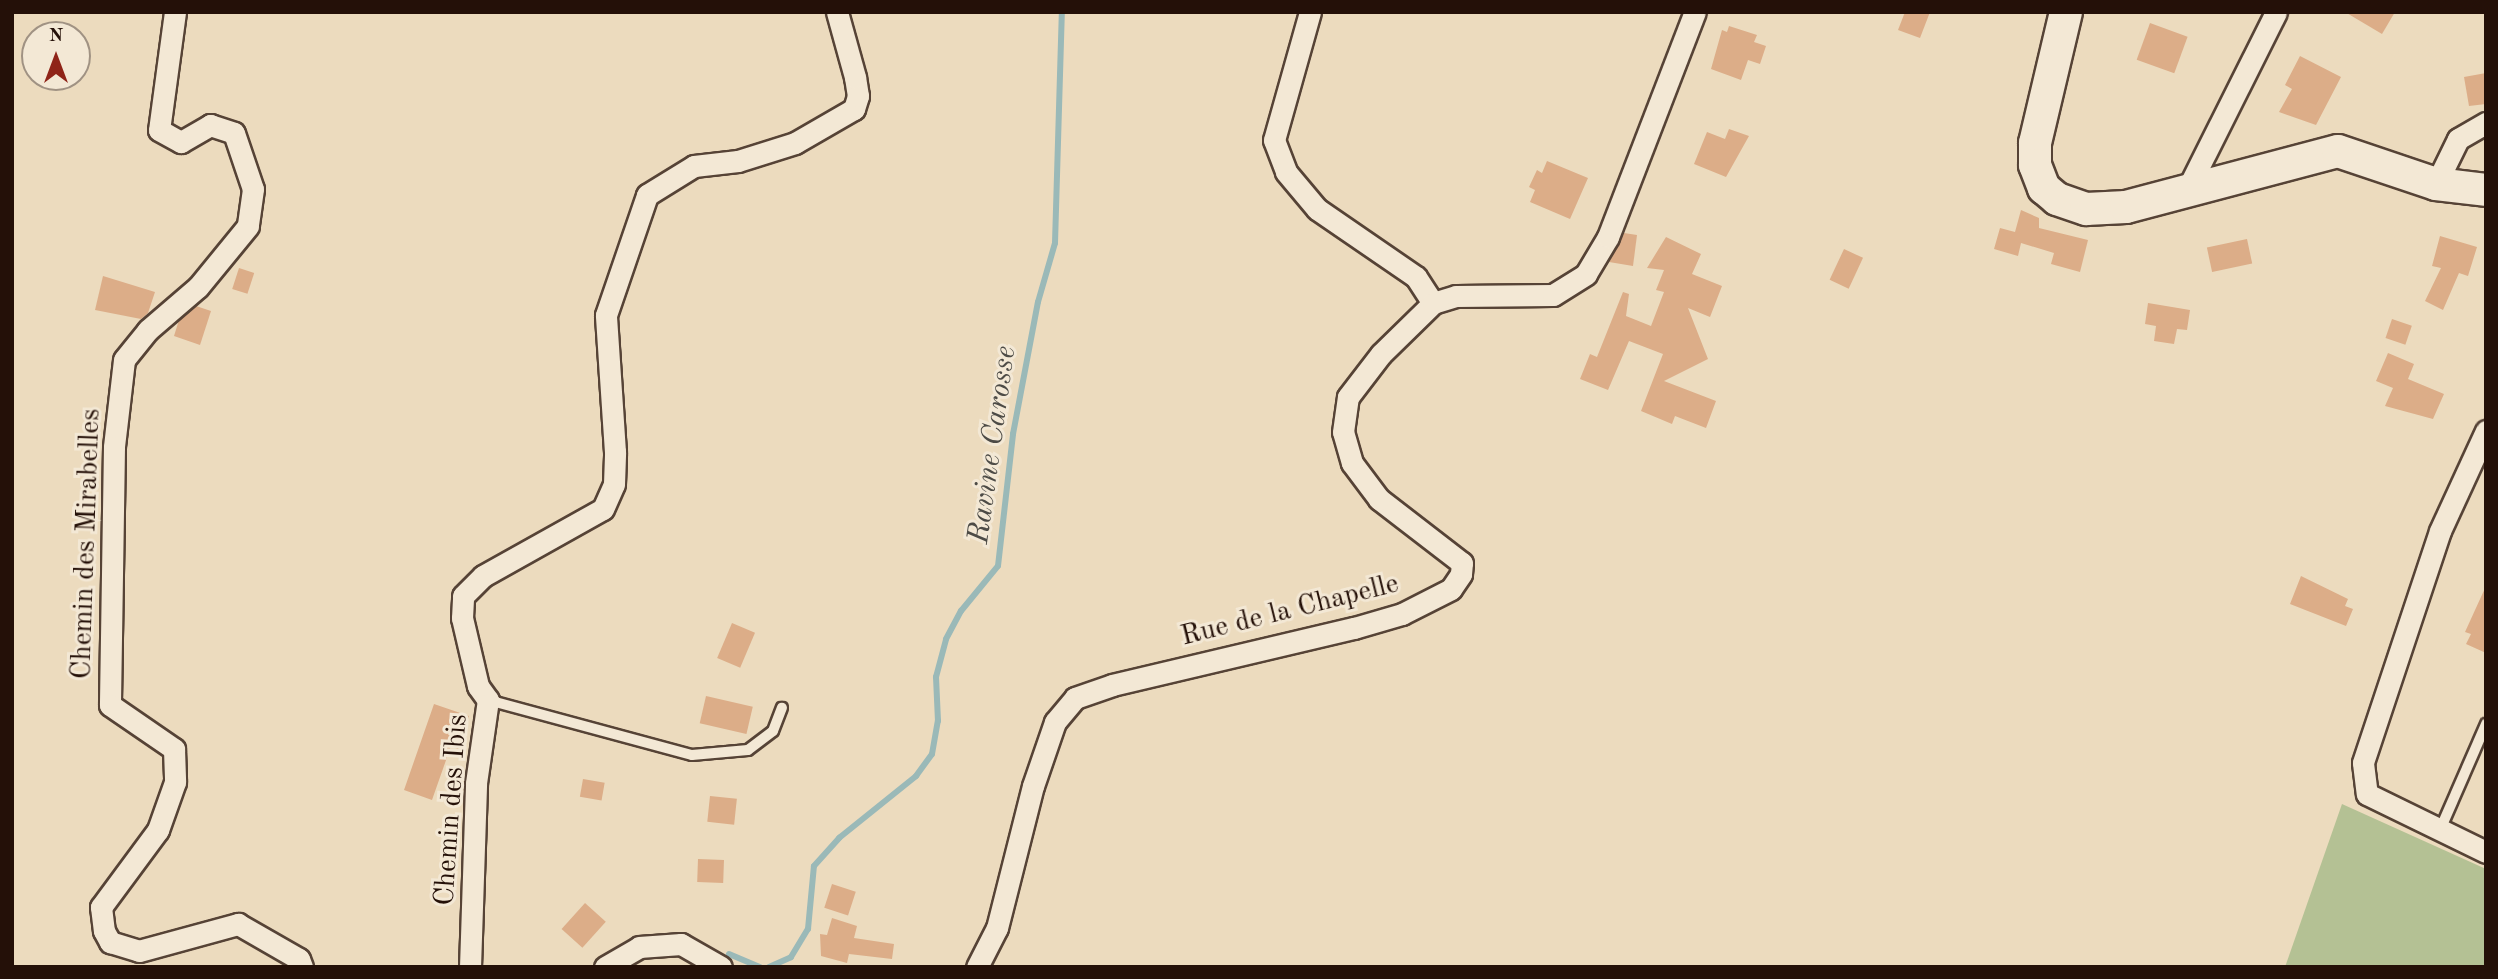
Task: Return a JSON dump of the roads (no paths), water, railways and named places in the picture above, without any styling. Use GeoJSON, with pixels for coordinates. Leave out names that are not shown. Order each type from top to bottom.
{"type":"FeatureCollection","features":[{"type":"Feature","properties":{"kind":"main road"},"geometry":{"type":"LineString","coordinates":[[2066,12],[2035,143],[2035,165],[2044,188],[2057,199],[2087,209],[2126,206],[2185,194],[2338,151],[2436,184],[2486,190]]}},
{"type":"Feature","properties":{"kind":"street","name":"Chemin des Mirabelles"},"geometry":{"type":"LineString","coordinates":[[175,12],[159,130],[181,142],[211,125],[234,133],[253,189],[248,226],[198,287],[148,330],[124,360],[114,447],[110,705],[174,749],[175,782],[158,830],[101,907],[104,931],[110,942],[139,951],[238,924],[299,959],[302,967]]}},
{"type":"Feature","properties":{"kind":"street","name":"Chemin des Ibis"},"geometry":{"type":"LineString","coordinates":[[470,967],[476,783],[488,700],[478,687],[461,618],[463,596],[483,576],[603,509],[614,484],[606,315],[647,195],[694,166],[738,160],[795,143],[854,109],[858,96],[855,77],[837,12]]}},
{"type":"Feature","properties":{"kind":"street"},"geometry":{"type":"LineString","coordinates":[[1310,12],[1274,140],[1286,172],[1318,209],[1416,277],[1433,303],[1457,296],[1553,295],[1586,274],[1608,237],[1695,12]]}},
{"type":"Feature","properties":{"kind":"street"},"geometry":{"type":"LineString","coordinates":[[2185,194],[2276,12]]}},
{"type":"Feature","properties":{"kind":"street"},"geometry":{"type":"LineString","coordinates":[[2436,184],[2458,139],[2486,123]]}},
{"type":"Feature","properties":{"kind":"street","name":"Rue de la Chapelle"},"geometry":{"type":"LineString","coordinates":[[977,967],[997,928],[1033,786],[1055,722],[1075,698],[1126,681],[1354,628],[1402,614],[1451,589],[1461,574],[1462,563],[1379,499],[1352,463],[1343,432],[1348,397],[1381,354],[1433,303]]}},
{"type":"Feature","properties":{"kind":"street"},"geometry":{"type":"LineString","coordinates":[[2486,432],[2440,531],[2363,762],[2367,794],[2486,852]]}},
{"type":"Feature","properties":{"kind":"street"},"geometry":{"type":"LineString","coordinates":[[605,967],[639,947],[681,944],[721,967]]}},
{"type":"Feature","properties":{"kind":"lane"},"geometry":{"type":"LineString","coordinates":[[488,700],[692,755],[748,750],[773,731],[782,708]]}},
{"type":"Feature","properties":{"kind":"lane"},"geometry":{"type":"LineString","coordinates":[[2440,830],[2486,724]]}},
{"type":"Feature","properties":{"kind":"waterway","name":"Ravine Carosse"},"geometry":{"type":"LineString","coordinates":[[769,967],[791,957],[808,929],[814,866],[839,838],[916,776],[932,754],[938,721],[936,677],[946,639],[961,611],[998,566],[1013,434],[1038,302],[1055,243],[1062,12]]}},
{"type":"Feature","properties":{"kind":"waterway","name":"Ravine Carosse"},"geometry":{"type":"LineString","coordinates":[[729,954],[760,967]]}}]}
